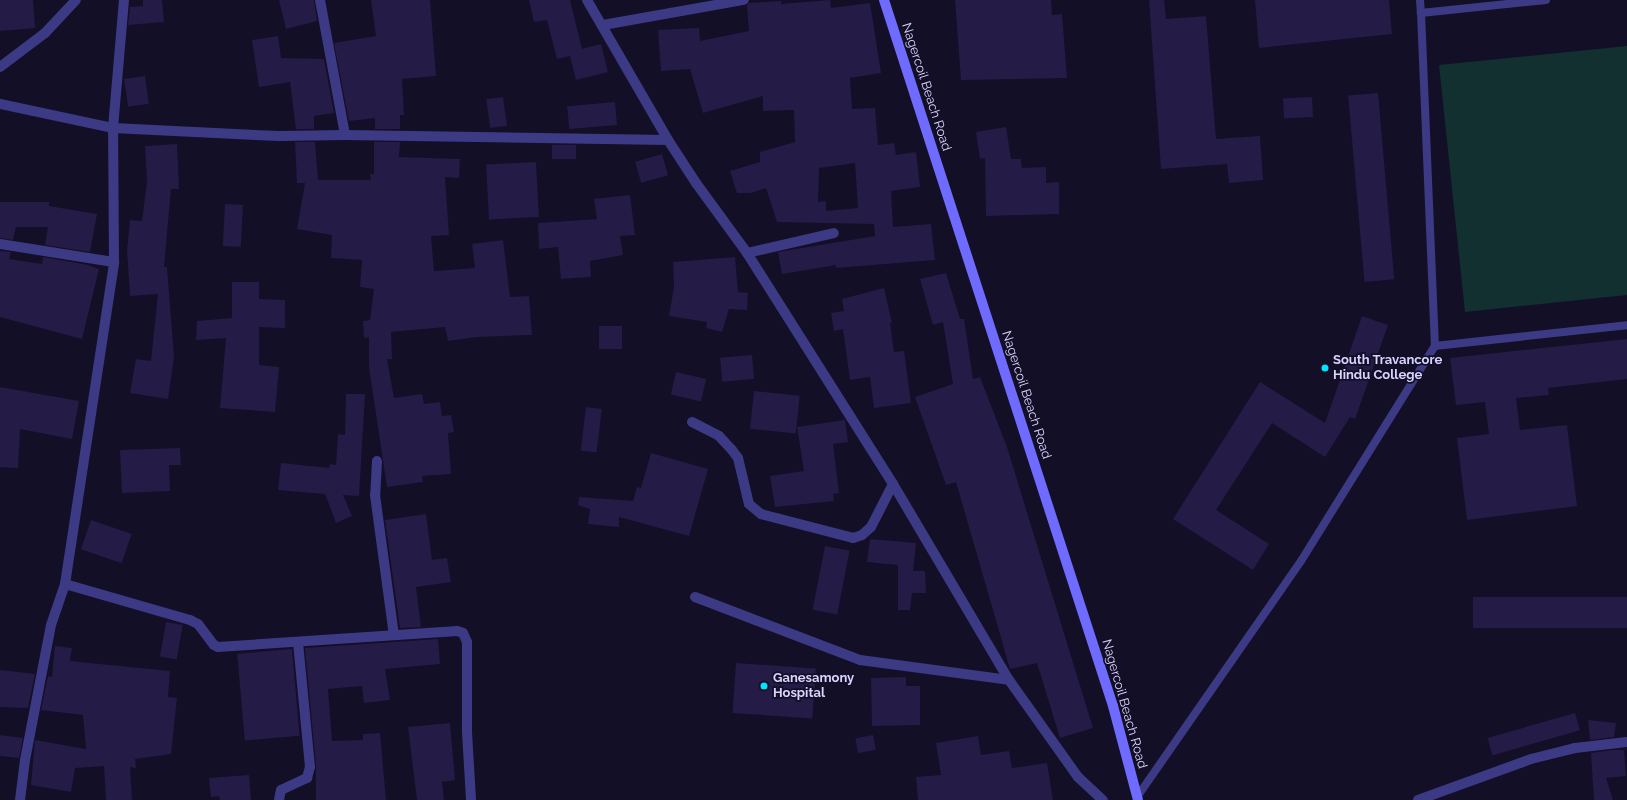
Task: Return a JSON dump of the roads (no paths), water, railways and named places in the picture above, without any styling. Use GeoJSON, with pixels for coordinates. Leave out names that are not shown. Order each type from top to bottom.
{"type":"FeatureCollection","features":[{"type":"Feature","properties":{"kind":"main road","name":"Nagercoil Beach Road"},"geometry":{"type":"LineString","coordinates":[[884,0],[1111,699],[1137,798]]}},
{"type":"Feature","properties":{"kind":"street"},"geometry":{"type":"LineString","coordinates":[[0,67],[45,33],[76,0]]}},
{"type":"Feature","properties":{"kind":"street"},"geometry":{"type":"LineString","coordinates":[[20,800],[25,760],[51,625],[65,584],[114,262],[113,128],[124,0]]}},
{"type":"Feature","properties":{"kind":"street"},"geometry":{"type":"LineString","coordinates":[[320,0],[345,135]]}},
{"type":"Feature","properties":{"kind":"street"},"geometry":{"type":"LineString","coordinates":[[587,0],[603,25],[668,140],[696,183],[747,253],[893,484],[1009,680],[1078,777],[1102,800]]}},
{"type":"Feature","properties":{"kind":"street"},"geometry":{"type":"LineString","coordinates":[[603,25],[744,0]]}},
{"type":"Feature","properties":{"kind":"street"},"geometry":{"type":"LineString","coordinates":[[0,104],[113,128],[279,136],[345,135],[668,140]]}},
{"type":"Feature","properties":{"kind":"street"},"geometry":{"type":"LineString","coordinates":[[747,253],[834,233]]}},
{"type":"Feature","properties":{"kind":"street"},"geometry":{"type":"LineString","coordinates":[[0,244],[114,262]]}},
{"type":"Feature","properties":{"kind":"street"},"geometry":{"type":"LineString","coordinates":[[692,422],[719,436],[738,458],[749,504],[761,514],[853,538],[862,535],[871,527],[893,484]]}},
{"type":"Feature","properties":{"kind":"street"},"geometry":{"type":"LineString","coordinates":[[378,461],[375,495],[394,635]]}},
{"type":"Feature","properties":{"kind":"street"},"geometry":{"type":"LineString","coordinates":[[65,584],[190,620],[198,624],[214,645],[218,647],[298,643],[457,631],[466,636],[467,732],[471,800]]}},
{"type":"Feature","properties":{"kind":"street"},"geometry":{"type":"LineString","coordinates":[[695,597],[860,660],[1009,680]]}},
{"type":"Feature","properties":{"kind":"street"},"geometry":{"type":"LineString","coordinates":[[279,800],[281,790],[307,778],[310,767],[298,643]]}},
{"type":"Feature","properties":{"kind":"street"},"geometry":{"type":"LineString","coordinates":[[1418,800],[1531,759],[1575,748],[1627,742]]}},
{"type":"Feature","properties":{"kind":"lane"},"geometry":{"type":"LineString","coordinates":[[1137,798],[1301,562],[1435,346],[1420,0]]}},
{"type":"Feature","properties":{"kind":"lane"},"geometry":{"type":"LineString","coordinates":[[1421,12],[1546,0]]}},
{"type":"Feature","properties":{"kind":"lane"},"geometry":{"type":"LineString","coordinates":[[1435,346],[1627,326]]}},
{"type":"Feature","properties":{"kind":"place","name":"South Travancore Hindu College"},"geometry":{"type":"Point","coordinates":[1325,368]}},
{"type":"Feature","properties":{"kind":"place","name":"Ganesamony Hospital"},"geometry":{"type":"Point","coordinates":[764,686]}}]}
